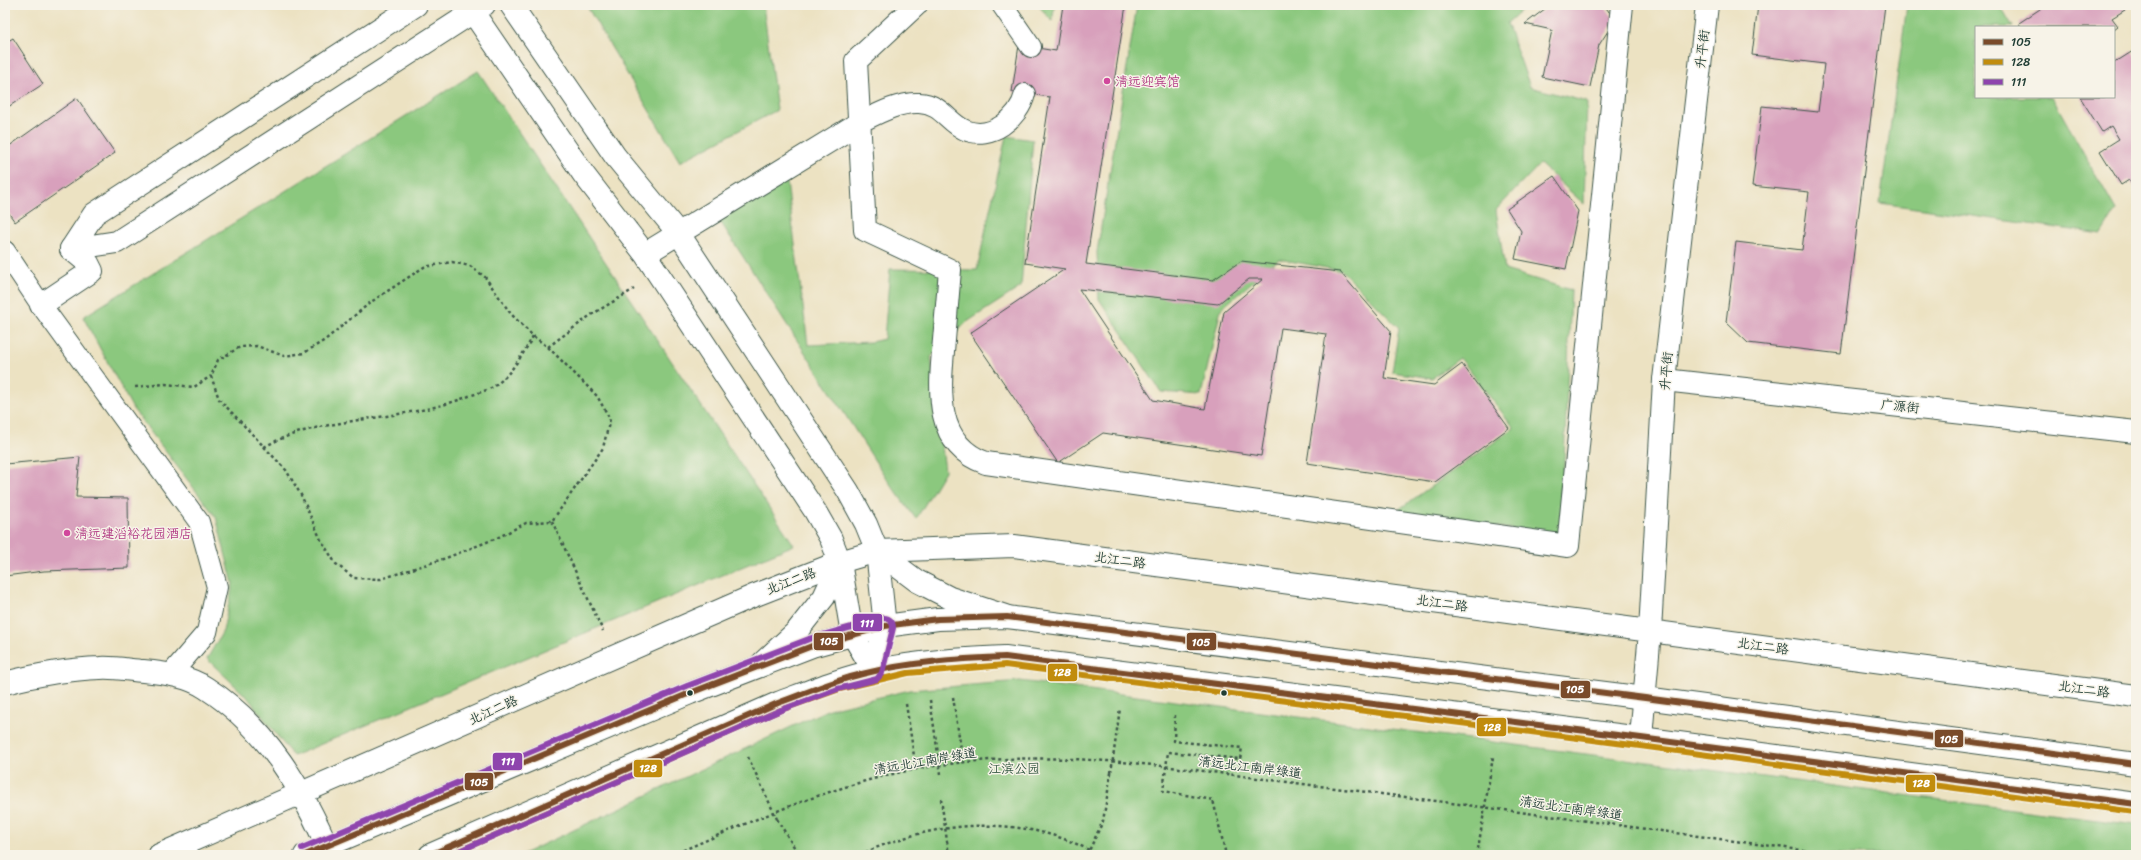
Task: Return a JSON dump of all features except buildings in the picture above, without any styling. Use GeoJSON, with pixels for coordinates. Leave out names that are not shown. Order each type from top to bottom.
{"type":"FeatureCollection","features":[{"type":"Feature","properties":{"kind":"street"},"geometry":{"type":"LineString","coordinates":[[71,249],[94,214],[416,5]]}},
{"type":"Feature","properties":{"kind":"street"},"geometry":{"type":"LineString","coordinates":[[511,5],[615,156],[679,234],[848,491],[866,524],[877,551],[885,626],[874,671]]}},
{"type":"Feature","properties":{"kind":"street"},"geometry":{"type":"LineString","coordinates":[[916,5],[856,61],[866,230],[950,270],[941,375],[943,414],[955,441],[964,452],[975,459],[986,463],[1568,546],[1622,5]]}},
{"type":"Feature","properties":{"kind":"street","name":"升平街"},"geometry":{"type":"LineString","coordinates":[[1641,738],[1650,632],[1664,380],[1707,5]]}},
{"type":"Feature","properties":{"kind":"street"},"geometry":{"type":"LineString","coordinates":[[71,249],[117,242],[475,7],[584,175],[645,254],[815,511],[831,539],[840,562],[852,634],[874,671]]}},
{"type":"Feature","properties":{"kind":"street"},"geometry":{"type":"LineString","coordinates":[[645,254],[859,123]]}},
{"type":"Feature","properties":{"kind":"street"},"geometry":{"type":"LineString","coordinates":[[41,305],[92,271],[88,263],[71,249]]}},
{"type":"Feature","properties":{"kind":"street","name":"广源街"},"geometry":{"type":"LineString","coordinates":[[1664,380],[2136,432]]}},
{"type":"Feature","properties":{"kind":"street","name":"北江二路"},"geometry":{"type":"LineString","coordinates":[[159,855],[302,794],[746,599],[840,562],[877,551],[1014,546],[2136,696]]}},
{"type":"Feature","properties":{"kind":"street"},"geometry":{"type":"LineString","coordinates":[[877,551],[918,581],[950,598],[1007,616]]}},
{"type":"Feature","properties":{"kind":"street"},"geometry":{"type":"LineString","coordinates":[[759,666],[797,631],[824,598],[840,562]]}},
{"type":"Feature","properties":{"kind":"street"},"geometry":{"type":"LineString","coordinates":[[305,855],[329,850],[683,696],[812,646],[885,626],[938,619],[1007,616],[1645,698],[2136,764]]}},
{"type":"Feature","properties":{"kind":"street"},"geometry":{"type":"LineString","coordinates":[[430,855],[778,703],[836,681],[874,671],[939,660],[1005,657],[1641,738],[2136,804]]}},
{"type":"Feature","properties":{"kind":"street"},"geometry":{"type":"LineString","coordinates":[[5,683],[36,674],[101,668],[171,674],[205,687],[241,715],[278,756],[302,794],[329,850]]}},
{"type":"Feature","properties":{"kind":"lane"},"geometry":{"type":"LineString","coordinates":[[1002,5],[1031,47]]}},
{"type":"Feature","properties":{"kind":"lane"},"geometry":{"type":"LineString","coordinates":[[859,123],[907,103],[920,103],[939,109],[964,130],[982,132],[1001,126],[1009,121],[1021,107],[1026,94]]}},
{"type":"Feature","properties":{"kind":"lane"},"geometry":{"type":"LineString","coordinates":[[5,251],[41,305],[198,522],[217,587],[207,632],[171,674]]}},
{"type":"Feature","properties":{"kind":"path"},"geometry":{"type":"LineString","coordinates":[[109,399],[136,387],[165,384],[194,387],[211,376],[218,360],[240,347],[257,346],[284,356],[304,353],[325,340],[372,302],[424,267],[452,262],[470,266],[485,277],[511,314],[533,336],[548,347],[597,396],[610,418],[603,448],[552,520],[526,523],[497,538],[446,558],[381,578],[354,578],[336,564],[321,540],[301,495],[286,470],[219,399],[211,376]]}},
{"type":"Feature","properties":{"kind":"path"},"geometry":{"type":"LineString","coordinates":[[548,347],[591,315],[658,274]]}},
{"type":"Feature","properties":{"kind":"path"},"geometry":{"type":"LineString","coordinates":[[264,447],[282,437],[313,430],[414,413],[456,402],[497,384],[525,352],[533,336]]}},
{"type":"Feature","properties":{"kind":"path"},"geometry":{"type":"LineString","coordinates":[[552,520],[607,637]]}},
{"type":"Feature","properties":{"kind":"path"},"geometry":{"type":"LineString","coordinates":[[953,697],[963,762]]}},
{"type":"Feature","properties":{"kind":"path"},"geometry":{"type":"LineString","coordinates":[[930,700],[941,774]]}},
{"type":"Feature","properties":{"kind":"path"},"geometry":{"type":"LineString","coordinates":[[906,704],[916,770]]}},
{"type":"Feature","properties":{"kind":"path"},"geometry":{"type":"LineString","coordinates":[[1087,855],[1103,821],[1120,708]]}},
{"type":"Feature","properties":{"kind":"path"},"geometry":{"type":"LineString","coordinates":[[1175,715],[1174,741],[1242,748],[1240,759],[1168,752],[1165,767],[1163,791],[1212,800],[1226,855]]}},
{"type":"Feature","properties":{"kind":"path"},"geometry":{"type":"LineString","coordinates":[[748,757],[777,820],[799,855]]}},
{"type":"Feature","properties":{"kind":"path","name":"清远北江南岸绿道"},"geometry":{"type":"LineString","coordinates":[[672,855],[770,814],[838,789],[892,774],[963,762],[1021,757],[1100,759],[1484,806],[1837,855]]}},
{"type":"Feature","properties":{"kind":"path"},"geometry":{"type":"LineString","coordinates":[[1477,855],[1493,757]]}},
{"type":"Feature","properties":{"kind":"path"},"geometry":{"type":"LineString","coordinates":[[941,799],[948,855]]}},
{"type":"Feature","properties":{"kind":"path"},"geometry":{"type":"LineString","coordinates":[[860,855],[882,845],[945,828],[989,826],[1016,828],[1060,837],[1089,850]]}},
{"type":"Feature","properties":{"kind":"green space"},"geometry":{"type":"Polygon","coordinates":[[[586,5],[763,5],[777,110],[680,162],[586,5]]]}},
{"type":"Feature","properties":{"kind":"green space"},"geometry":{"type":"Polygon","coordinates":[[[1038,5],[1055,5],[1052,21],[1038,5]]]}},
{"type":"Feature","properties":{"kind":"green space"},"geometry":{"type":"Polygon","coordinates":[[[1137,5],[1527,5],[1507,23],[1530,87],[1587,102],[1584,204],[1540,164],[1496,210],[1505,270],[1571,290],[1561,536],[1395,512],[1514,428],[1460,358],[1432,378],[1392,372],[1399,328],[1342,271],[1279,259],[1221,309],[1201,395],[1161,392],[1099,299],[1097,252],[1137,5]]]}},
{"type":"Feature","properties":{"kind":"green space"},"geometry":{"type":"Polygon","coordinates":[[[1907,5],[2000,5],[2012,26],[1975,26],[1975,98],[2053,98],[2116,210],[2101,234],[1880,203],[1907,5]]]}},
{"type":"Feature","properties":{"kind":"green space"},"geometry":{"type":"Polygon","coordinates":[[[478,71],[794,545],[293,756],[248,698],[207,659],[223,631],[233,584],[216,517],[133,409],[83,317],[478,71]]]}},
{"type":"Feature","properties":{"kind":"green space"},"geometry":{"type":"Polygon","coordinates":[[[1006,136],[1033,140],[1021,287],[967,322],[931,357],[945,471],[916,519],[888,481],[718,218],[786,175],[808,345],[871,342],[884,339],[890,269],[977,270],[1006,136]]]}},
{"type":"Feature","properties":{"kind":"green space","name":"江滨公园"},"geometry":{"type":"Polygon","coordinates":[[[1020,681],[2136,825],[2136,855],[521,855],[829,709],[910,690],[1020,681]]]}},
{"type":"Feature","properties":{"kind":"transit line","name":"105"},"geometry":{"type":"LineString","coordinates":[[305,855],[690,693],[812,646],[885,626],[938,619],[1007,617],[1645,698],[2136,764]]}},
{"type":"Feature","properties":{"kind":"transit line","name":"111"},"geometry":{"type":"LineString","coordinates":[[302,848],[687,686],[809,639],[884,618],[892,622],[893,628],[882,673],[877,679],[838,689],[781,710],[450,855]]}},
{"type":"Feature","properties":{"kind":"transit line","name":"105"},"geometry":{"type":"LineString","coordinates":[[430,855],[778,703],[830,684],[862,674],[915,664],[1005,657],[1641,738],[2136,804]]}},
{"type":"Feature","properties":{"kind":"transit line","name":"128"},"geometry":{"type":"LineString","coordinates":[[450,855],[781,710],[840,689],[908,673],[1005,665],[1640,746],[2135,812]]}},
{"type":"Feature","properties":{"kind":"place","name":"清远迎宾馆"},"geometry":{"type":"Point","coordinates":[1107,81]}},
{"type":"Feature","properties":{"kind":"place","name":"清远建滔裕花园酒店"},"geometry":{"type":"Point","coordinates":[67,533]}}]}
